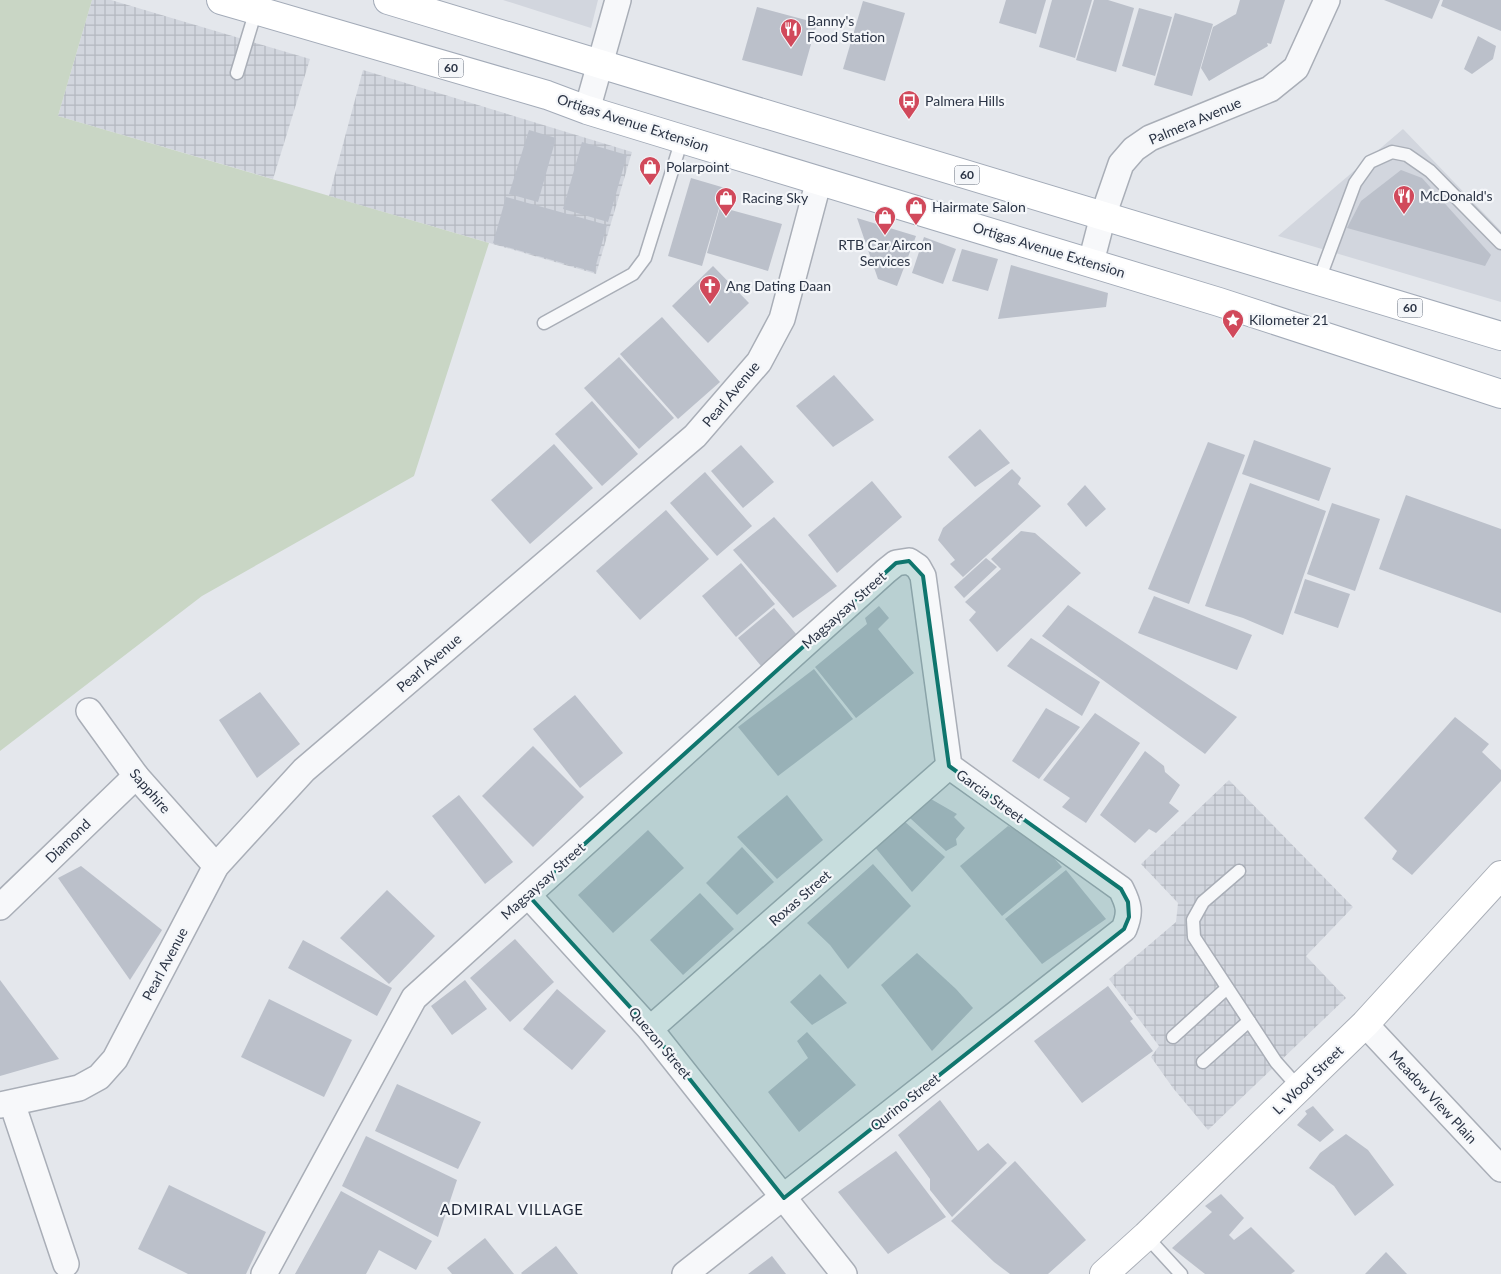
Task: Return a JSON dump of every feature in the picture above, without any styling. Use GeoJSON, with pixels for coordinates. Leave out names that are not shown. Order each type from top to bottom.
{"type":"FeatureCollection","features":[{"type":"Feature","properties":{"kind":"main road","name":"Ortigas Avenue Extension"},"geometry":{"type":"LineString","coordinates":[[221,0],[546,95],[586,110],[682,140],[1091,262],[1501,394]]}},
{"type":"Feature","properties":{"kind":"main road","name":"60"},"geometry":{"type":"LineString","coordinates":[[388,0],[1501,336]]}},
{"type":"Feature","properties":{"kind":"main road","name":"L. Wood Street"},"geometry":{"type":"LineString","coordinates":[[1104,1274],[1146,1236],[1365,1024],[1501,875]]}},
{"type":"Feature","properties":{"kind":"street"},"geometry":{"type":"LineString","coordinates":[[586,110],[618,0]]}},
{"type":"Feature","properties":{"kind":"street","name":"Palmera Avenue"},"geometry":{"type":"LineString","coordinates":[[1091,262],[1122,164],[1134,149],[1150,138],[1270,89],[1296,68],[1327,0]]}},
{"type":"Feature","properties":{"kind":"street","name":"Pearl Avenue"},"geometry":{"type":"LineString","coordinates":[[6,1104],[79,1088],[99,1077],[115,1058],[216,866],[304,770],[695,436],[759,362],[782,319],[819,180]]}},
{"type":"Feature","properties":{"kind":"street","name":"Garcia Street"},"geometry":{"type":"LineString","coordinates":[[909,561],[918,567],[923,576],[949,766],[1121,889],[1128,902],[1129,917],[1124,929]]}},
{"type":"Feature","properties":{"kind":"street","name":"Magsaysay Street"},"geometry":{"type":"LineString","coordinates":[[264,1274],[414,998],[886,571],[896,563],[909,561]]}},
{"type":"Feature","properties":{"kind":"street","name":"Sapphire"},"geometry":{"type":"LineString","coordinates":[[89,710],[136,776],[216,866]]}},
{"type":"Feature","properties":{"kind":"street","name":"Roxas Street"},"geometry":{"type":"LineString","coordinates":[[650,1029],[949,766]]}},
{"type":"Feature","properties":{"kind":"street","name":"Diamond"},"geometry":{"type":"LineString","coordinates":[[0,907],[136,776]]}},
{"type":"Feature","properties":{"kind":"street","name":"Quezon Street"},"geometry":{"type":"LineString","coordinates":[[528,895],[650,1029],[844,1274]]}},
{"type":"Feature","properties":{"kind":"street","name":"Qurino Street"},"geometry":{"type":"LineString","coordinates":[[686,1274],[1124,929]]}},
{"type":"Feature","properties":{"kind":"street","name":"Meadow View Plain"},"geometry":{"type":"LineString","coordinates":[[1365,1024],[1501,1169]]}},
{"type":"Feature","properties":{"kind":"street"},"geometry":{"type":"LineString","coordinates":[[6,1104],[66,1264]]}},
{"type":"Feature","properties":{"kind":"lane"},"geometry":{"type":"LineString","coordinates":[[237,73],[256,10]]}},
{"type":"Feature","properties":{"kind":"lane"},"geometry":{"type":"LineString","coordinates":[[544,323],[633,274],[645,258],[682,140]]}},
{"type":"Feature","properties":{"kind":"lane"},"geometry":{"type":"LineString","coordinates":[[1319,280],[1355,183],[1370,162],[1392,152],[1407,155],[1430,171],[1501,244]]}},
{"type":"Feature","properties":{"kind":"lane"},"geometry":{"type":"LineString","coordinates":[[1239,871],[1203,902],[1193,920],[1194,937],[1276,1062],[1298,1088]]}},
{"type":"Feature","properties":{"kind":"lane"},"geometry":{"type":"LineString","coordinates":[[1173,1037],[1227,988]]}},
{"type":"Feature","properties":{"kind":"lane"},"geometry":{"type":"LineString","coordinates":[[1203,1062],[1249,1021]]}},
{"type":"Feature","properties":{"kind":"lane"},"geometry":{"type":"LineString","coordinates":[[1146,1236],[1180,1274]]}},
{"type":"Feature","properties":{"kind":"highlighted area"},"geometry":{"type":"Polygon","coordinates":[[[909,561],[923,576],[949,766],[1121,889],[1128,902],[1129,917],[1124,929],[784,1198],[650,1029],[528,895],[896,563],[909,561]]]}},
{"type":"Feature","properties":{"kind":"shaded area"},"geometry":{"type":"Polygon","coordinates":[[[92,0],[111,0],[310,59],[273,179],[58,116],[92,0]]]}},
{"type":"Feature","properties":{"kind":"shaded area"},"geometry":{"type":"Polygon","coordinates":[[[503,0],[598,0],[591,28],[503,0]]]}},
{"type":"Feature","properties":{"kind":"shaded area"},"geometry":{"type":"Polygon","coordinates":[[[363,70],[632,152],[596,274],[329,196],[363,70]]]}},
{"type":"Feature","properties":{"kind":"shaded area"},"geometry":{"type":"Polygon","coordinates":[[[1403,129],[1501,231],[1501,302],[1278,236],[1403,129]]]}},
{"type":"Feature","properties":{"kind":"shaded area"},"geometry":{"type":"Polygon","coordinates":[[[1229,780],[1353,907],[1306,956],[1346,998],[1208,1130],[1173,1088],[1151,1057],[1159,1046],[1109,979],[1176,922],[1178,903],[1141,864],[1229,780]]]}},
{"type":"Feature","properties":{"kind":"green space"},"geometry":{"type":"Polygon","coordinates":[[[0,0],[92,0],[58,116],[489,243],[414,476],[202,596],[0,751],[0,0]]]}},
{"type":"Feature","properties":{"kind":"building"},"geometry":{"type":"Polygon","coordinates":[[[1006,0],[1046,0],[1036,34],[999,23],[1006,0]]]}},
{"type":"Feature","properties":{"kind":"building"},"geometry":{"type":"Polygon","coordinates":[[[1052,0],[1092,0],[1075,58],[1039,47],[1052,0]]]}},
{"type":"Feature","properties":{"kind":"building"},"geometry":{"type":"Polygon","coordinates":[[[1094,0],[1108,0],[1134,8],[1116,72],[1076,60],[1094,0]]]}},
{"type":"Feature","properties":{"kind":"building"},"geometry":{"type":"Polygon","coordinates":[[[1240,0],[1285,0],[1271,44],[1267,43],[1268,46],[1209,81],[1201,68],[1213,27],[1236,14],[1240,0]]]}},
{"type":"Feature","properties":{"kind":"building"},"geometry":{"type":"Polygon","coordinates":[[[1384,0],[1440,0],[1432,19],[1384,0]]]}},
{"type":"Feature","properties":{"kind":"building"},"geometry":{"type":"Polygon","coordinates":[[[1443,0],[1501,0],[1501,31],[1441,6],[1443,0]]]}},
{"type":"Feature","properties":{"kind":"building"},"geometry":{"type":"Polygon","coordinates":[[[863,1],[905,13],[885,81],[843,69],[863,1]]]}},
{"type":"Feature","properties":{"kind":"building"},"geometry":{"type":"Polygon","coordinates":[[[757,7],[817,23],[802,76],[742,60],[757,7]]]}},
{"type":"Feature","properties":{"kind":"building"},"geometry":{"type":"Polygon","coordinates":[[[1139,8],[1172,17],[1155,76],[1122,66],[1139,8]]]}},
{"type":"Feature","properties":{"kind":"building"},"geometry":{"type":"Polygon","coordinates":[[[1175,13],[1213,24],[1192,96],[1154,85],[1175,13]]]}},
{"type":"Feature","properties":{"kind":"building"},"geometry":{"type":"Polygon","coordinates":[[[1478,36],[1496,46],[1493,59],[1472,74],[1464,69],[1478,36]]]}},
{"type":"Feature","properties":{"kind":"building"},"geometry":{"type":"Polygon","coordinates":[[[529,130],[556,138],[538,202],[509,194],[529,130]]]}},
{"type":"Feature","properties":{"kind":"building"},"geometry":{"type":"Polygon","coordinates":[[[582,142],[627,155],[608,222],[563,209],[582,142]]]}},
{"type":"Feature","properties":{"kind":"building","name":"McDonald's"},"geometry":{"type":"Polygon","coordinates":[[[1401,170],[1422,178],[1491,255],[1485,266],[1347,228],[1361,201],[1401,170]]]}},
{"type":"Feature","properties":{"kind":"building"},"geometry":{"type":"Polygon","coordinates":[[[691,178],[725,188],[702,266],[668,256],[691,178]]]}},
{"type":"Feature","properties":{"kind":"building"},"geometry":{"type":"Polygon","coordinates":[[[506,197],[607,225],[594,272],[493,243],[506,197]]]}},
{"type":"Feature","properties":{"kind":"building"},"geometry":{"type":"Polygon","coordinates":[[[720,207],[782,224],[768,271],[707,253],[720,207]]]}},
{"type":"Feature","properties":{"kind":"building"},"geometry":{"type":"Polygon","coordinates":[[[857,218],[916,236],[897,286],[878,279],[857,218]]]}},
{"type":"Feature","properties":{"kind":"building"},"geometry":{"type":"Polygon","coordinates":[[[924,237],[956,249],[943,284],[912,273],[924,237]]]}},
{"type":"Feature","properties":{"kind":"building"},"geometry":{"type":"Polygon","coordinates":[[[962,249],[998,259],[988,291],[952,281],[962,249]]]}},
{"type":"Feature","properties":{"kind":"building"},"geometry":{"type":"Polygon","coordinates":[[[1011,265],[1108,293],[1106,307],[998,319],[1011,265]]]}},
{"type":"Feature","properties":{"kind":"building","name":"Ang Dating Daan"},"geometry":{"type":"Polygon","coordinates":[[[713,266],[749,303],[708,343],[672,306],[713,266]]]}},
{"type":"Feature","properties":{"kind":"building"},"geometry":{"type":"Polygon","coordinates":[[[662,317],[720,382],[678,419],[620,354],[662,317]]]}},
{"type":"Feature","properties":{"kind":"building"},"geometry":{"type":"Polygon","coordinates":[[[619,357],[674,418],[639,449],[584,388],[619,357]]]}},
{"type":"Feature","properties":{"kind":"building"},"geometry":{"type":"Polygon","coordinates":[[[834,375],[874,420],[833,447],[796,406],[834,375]]]}},
{"type":"Feature","properties":{"kind":"building"},"geometry":{"type":"Polygon","coordinates":[[[592,401],[638,454],[602,486],[555,434],[592,401]]]}},
{"type":"Feature","properties":{"kind":"building"},"geometry":{"type":"Polygon","coordinates":[[[980,429],[1010,463],[975,487],[948,457],[980,429]]]}},
{"type":"Feature","properties":{"kind":"building"},"geometry":{"type":"Polygon","coordinates":[[[1254,440],[1331,468],[1319,501],[1242,474],[1254,440]]]}},
{"type":"Feature","properties":{"kind":"building"},"geometry":{"type":"Polygon","coordinates":[[[1208,442],[1245,455],[1189,604],[1148,589],[1208,442]]]}},
{"type":"Feature","properties":{"kind":"building"},"geometry":{"type":"Polygon","coordinates":[[[554,444],[593,488],[530,544],[491,500],[554,444]]]}},
{"type":"Feature","properties":{"kind":"building"},"geometry":{"type":"Polygon","coordinates":[[[741,445],[774,482],[743,508],[711,471],[741,445]]]}},
{"type":"Feature","properties":{"kind":"building"},"geometry":{"type":"Polygon","coordinates":[[[1012,469],[1021,478],[1018,484],[1041,506],[963,577],[950,564],[955,560],[938,540],[943,528],[1012,469]]]}},
{"type":"Feature","properties":{"kind":"building"},"geometry":{"type":"Polygon","coordinates":[[[705,472],[752,526],[717,556],[670,503],[705,472]]]}},
{"type":"Feature","properties":{"kind":"building"},"geometry":{"type":"Polygon","coordinates":[[[872,481],[902,517],[837,573],[808,535],[872,481]]]}},
{"type":"Feature","properties":{"kind":"building"},"geometry":{"type":"Polygon","coordinates":[[[1250,483],[1326,511],[1283,635],[1243,618],[1205,606],[1250,483]]]}},
{"type":"Feature","properties":{"kind":"building"},"geometry":{"type":"Polygon","coordinates":[[[1085,485],[1106,509],[1086,527],[1067,504],[1085,485]]]}},
{"type":"Feature","properties":{"kind":"building"},"geometry":{"type":"Polygon","coordinates":[[[1406,495],[1501,529],[1501,613],[1379,569],[1406,495]]]}},
{"type":"Feature","properties":{"kind":"building"},"geometry":{"type":"Polygon","coordinates":[[[1332,503],[1380,519],[1355,591],[1307,574],[1332,503]]]}},
{"type":"Feature","properties":{"kind":"building"},"geometry":{"type":"Polygon","coordinates":[[[666,510],[709,559],[640,620],[596,571],[666,510]]]}},
{"type":"Feature","properties":{"kind":"building"},"geometry":{"type":"Polygon","coordinates":[[[774,517],[837,586],[793,618],[733,550],[774,517]]]}},
{"type":"Feature","properties":{"kind":"building"},"geometry":{"type":"Polygon","coordinates":[[[1021,531],[1035,533],[1081,573],[997,652],[969,620],[976,612],[965,602],[1001,569],[991,559],[1021,531]]]}},
{"type":"Feature","properties":{"kind":"building"},"geometry":{"type":"Polygon","coordinates":[[[986,558],[997,567],[964,598],[954,587],[986,558]]]}},
{"type":"Feature","properties":{"kind":"building"},"geometry":{"type":"Polygon","coordinates":[[[741,563],[775,604],[736,637],[702,596],[741,563]]]}},
{"type":"Feature","properties":{"kind":"building"},"geometry":{"type":"Polygon","coordinates":[[[1305,579],[1350,594],[1338,628],[1294,613],[1305,579]]]}},
{"type":"Feature","properties":{"kind":"building"},"geometry":{"type":"Polygon","coordinates":[[[1154,596],[1252,635],[1237,670],[1138,633],[1154,596]]]}},
{"type":"Feature","properties":{"kind":"building"},"geometry":{"type":"Polygon","coordinates":[[[1068,605],[1237,717],[1205,754],[1042,636],[1068,605]]]}},
{"type":"Feature","properties":{"kind":"building"},"geometry":{"type":"Polygon","coordinates":[[[879,606],[889,618],[878,629],[914,673],[856,718],[815,667],[867,624],[865,618],[879,606]]]}},
{"type":"Feature","properties":{"kind":"building"},"geometry":{"type":"Polygon","coordinates":[[[774,608],[797,635],[761,666],[738,638],[774,608]]]}},
{"type":"Feature","properties":{"kind":"building"},"geometry":{"type":"Polygon","coordinates":[[[1031,638],[1100,682],[1082,716],[1007,666],[1031,638]]]}},
{"type":"Feature","properties":{"kind":"building"},"geometry":{"type":"Polygon","coordinates":[[[814,669],[853,719],[778,776],[738,727],[814,669]]]}},
{"type":"Feature","properties":{"kind":"building"},"geometry":{"type":"Polygon","coordinates":[[[260,692],[300,744],[257,778],[219,720],[260,692]]]}},
{"type":"Feature","properties":{"kind":"building"},"geometry":{"type":"Polygon","coordinates":[[[575,695],[623,753],[580,788],[533,729],[575,695]]]}},
{"type":"Feature","properties":{"kind":"building"},"geometry":{"type":"Polygon","coordinates":[[[1046,708],[1080,727],[1039,779],[1012,761],[1046,708]]]}},
{"type":"Feature","properties":{"kind":"building"},"geometry":{"type":"Polygon","coordinates":[[[1095,713],[1140,743],[1086,823],[1062,807],[1070,798],[1043,780],[1095,713]]]}},
{"type":"Feature","properties":{"kind":"building"},"geometry":{"type":"Polygon","coordinates":[[[1455,717],[1489,744],[1482,752],[1501,770],[1501,781],[1412,875],[1392,859],[1397,851],[1364,818],[1455,717]]]}},
{"type":"Feature","properties":{"kind":"building"},"geometry":{"type":"Polygon","coordinates":[[[533,746],[584,797],[533,847],[482,796],[533,746]]]}},
{"type":"Feature","properties":{"kind":"building"},"geometry":{"type":"Polygon","coordinates":[[[1145,751],[1164,766],[1165,772],[1180,785],[1169,803],[1179,811],[1156,833],[1149,829],[1135,843],[1100,815],[1145,751]]]}},
{"type":"Feature","properties":{"kind":"building"},"geometry":{"type":"Polygon","coordinates":[[[459,795],[513,862],[485,884],[432,816],[459,795]]]}},
{"type":"Feature","properties":{"kind":"building"},"geometry":{"type":"Polygon","coordinates":[[[787,795],[823,840],[777,879],[737,837],[787,795]]]}},
{"type":"Feature","properties":{"kind":"building"},"geometry":{"type":"Polygon","coordinates":[[[931,799],[957,814],[954,817],[965,828],[956,839],[957,845],[946,851],[910,818],[931,799]]]}},
{"type":"Feature","properties":{"kind":"building"},"geometry":{"type":"Polygon","coordinates":[[[904,821],[945,857],[912,892],[874,846],[904,821]]]}},
{"type":"Feature","properties":{"kind":"building"},"geometry":{"type":"Polygon","coordinates":[[[1008,826],[1039,841],[1062,867],[1002,916],[960,866],[1008,826]]]}},
{"type":"Feature","properties":{"kind":"building"},"geometry":{"type":"Polygon","coordinates":[[[648,830],[684,868],[613,933],[578,895],[648,830]]]}},
{"type":"Feature","properties":{"kind":"building"},"geometry":{"type":"Polygon","coordinates":[[[742,847],[774,882],[737,915],[706,883],[742,847]]]}},
{"type":"Feature","properties":{"kind":"building"},"geometry":{"type":"Polygon","coordinates":[[[873,864],[911,906],[848,969],[830,945],[807,923],[873,864]]]}},
{"type":"Feature","properties":{"kind":"building"},"geometry":{"type":"Polygon","coordinates":[[[81,866],[162,930],[130,980],[58,878],[81,866]]]}},
{"type":"Feature","properties":{"kind":"building"},"geometry":{"type":"Polygon","coordinates":[[[1066,870],[1106,919],[1042,964],[1005,919],[1066,870]]]}},
{"type":"Feature","properties":{"kind":"building"},"geometry":{"type":"Polygon","coordinates":[[[387,890],[435,936],[389,984],[340,938],[387,890]]]}},
{"type":"Feature","properties":{"kind":"building"},"geometry":{"type":"Polygon","coordinates":[[[700,893],[734,929],[683,975],[650,940],[700,893]]]}},
{"type":"Feature","properties":{"kind":"building"},"geometry":{"type":"Polygon","coordinates":[[[515,939],[554,982],[510,1022],[470,978],[515,939]]]}},
{"type":"Feature","properties":{"kind":"building"},"geometry":{"type":"Polygon","coordinates":[[[303,940],[392,988],[377,1016],[288,968],[303,940]]]}},
{"type":"Feature","properties":{"kind":"building"},"geometry":{"type":"Polygon","coordinates":[[[917,953],[956,989],[973,1008],[932,1051],[881,985],[917,953]]]}},
{"type":"Feature","properties":{"kind":"building"},"geometry":{"type":"Polygon","coordinates":[[[820,974],[847,1003],[812,1025],[790,1002],[820,974]]]}},
{"type":"Feature","properties":{"kind":"building"},"geometry":{"type":"Polygon","coordinates":[[[0,980],[59,1059],[0,1076],[0,980]]]}},
{"type":"Feature","properties":{"kind":"building"},"geometry":{"type":"Polygon","coordinates":[[[465,980],[487,1009],[452,1035],[431,1006],[465,980]]]}},
{"type":"Feature","properties":{"kind":"building"},"geometry":{"type":"Polygon","coordinates":[[[1108,986],[1133,1019],[1130,1021],[1153,1051],[1082,1103],[1034,1041],[1108,986]]]}},
{"type":"Feature","properties":{"kind":"building"},"geometry":{"type":"Polygon","coordinates":[[[557,989],[606,1031],[572,1070],[523,1029],[557,989]]]}},
{"type":"Feature","properties":{"kind":"building"},"geometry":{"type":"Polygon","coordinates":[[[269,999],[352,1040],[324,1097],[241,1057],[269,999]]]}},
{"type":"Feature","properties":{"kind":"building"},"geometry":{"type":"Polygon","coordinates":[[[807,1032],[856,1085],[799,1132],[768,1092],[808,1058],[797,1041],[807,1032]]]}},
{"type":"Feature","properties":{"kind":"building"},"geometry":{"type":"Polygon","coordinates":[[[397,1084],[481,1122],[458,1169],[375,1131],[397,1084]]]}},
{"type":"Feature","properties":{"kind":"building"},"geometry":{"type":"Polygon","coordinates":[[[940,1100],[978,1151],[988,1143],[1007,1163],[952,1217],[930,1190],[930,1179],[898,1135],[940,1100]]]}},
{"type":"Feature","properties":{"kind":"building"},"geometry":{"type":"Polygon","coordinates":[[[1313,1106],[1334,1130],[1320,1142],[1297,1125],[1307,1114],[1305,1111],[1313,1106]]]}},
{"type":"Feature","properties":{"kind":"building"},"geometry":{"type":"Polygon","coordinates":[[[1346,1134],[1368,1150],[1394,1185],[1355,1216],[1334,1186],[1309,1168],[1320,1153],[1346,1134]]]}},
{"type":"Feature","properties":{"kind":"building"},"geometry":{"type":"Polygon","coordinates":[[[366,1136],[457,1180],[438,1237],[342,1186],[366,1136]]]}},
{"type":"Feature","properties":{"kind":"building"},"geometry":{"type":"Polygon","coordinates":[[[896,1151],[946,1217],[888,1254],[838,1192],[896,1151]]]}},
{"type":"Feature","properties":{"kind":"building"},"geometry":{"type":"Polygon","coordinates":[[[1015,1161],[1086,1240],[1048,1274],[1010,1274],[994,1262],[951,1221],[1015,1161]]]}},
{"type":"Feature","properties":{"kind":"building"},"geometry":{"type":"Polygon","coordinates":[[[169,1185],[266,1232],[246,1274],[188,1274],[138,1249],[169,1185]]]}},
{"type":"Feature","properties":{"kind":"building"},"geometry":{"type":"Polygon","coordinates":[[[341,1191],[432,1241],[416,1270],[379,1250],[366,1274],[295,1274],[341,1191]]]}},
{"type":"Feature","properties":{"kind":"building"},"geometry":{"type":"Polygon","coordinates":[[[1221,1194],[1244,1218],[1229,1235],[1234,1240],[1251,1227],[1295,1271],[1291,1274],[1205,1274],[1172,1248],[1212,1212],[1205,1206],[1221,1194]]]}},
{"type":"Feature","properties":{"kind":"building"},"geometry":{"type":"Polygon","coordinates":[[[485,1238],[514,1274],[452,1274],[447,1268],[485,1238]]]}},
{"type":"Feature","properties":{"kind":"building"},"geometry":{"type":"Polygon","coordinates":[[[556,1246],[578,1274],[521,1273],[556,1246]]]}},
{"type":"Feature","properties":{"kind":"building"},"geometry":{"type":"Polygon","coordinates":[[[1386,1252],[1407,1274],[1365,1274],[1386,1252]]]}},
{"type":"Feature","properties":{"kind":"building"},"geometry":{"type":"Polygon","coordinates":[[[772,1256],[786,1274],[748,1274],[772,1256]]]}},
{"type":"Feature","properties":{"kind":"place","name":"Banny's Food Station"},"geometry":{"type":"Point","coordinates":[791,48]}},
{"type":"Feature","properties":{"kind":"place","name":"Palmera Hills"},"geometry":{"type":"Point","coordinates":[909,120]}},
{"type":"Feature","properties":{"kind":"place","name":"Polarpoint"},"geometry":{"type":"Point","coordinates":[650,186]}},
{"type":"Feature","properties":{"kind":"place","name":"McDonald's"},"geometry":{"type":"Point","coordinates":[1404,215]}},
{"type":"Feature","properties":{"kind":"place","name":"Racing Sky"},"geometry":{"type":"Point","coordinates":[726,217]}},
{"type":"Feature","properties":{"kind":"place","name":"Hairmate Salon"},"geometry":{"type":"Point","coordinates":[916,226]}},
{"type":"Feature","properties":{"kind":"place","name":"RTB Car Aircon Services"},"geometry":{"type":"Point","coordinates":[885,236]}},
{"type":"Feature","properties":{"kind":"place","name":"Ang Dating Daan"},"geometry":{"type":"Point","coordinates":[710,305]}},
{"type":"Feature","properties":{"kind":"place","name":"Kilometer 21"},"geometry":{"type":"Point","coordinates":[1233,339]}},
{"type":"Feature","properties":{"kind":"district","name":"ADMIRAL VILLAGE"},"geometry":{"type":"Point","coordinates":[512,1210]}}]}
